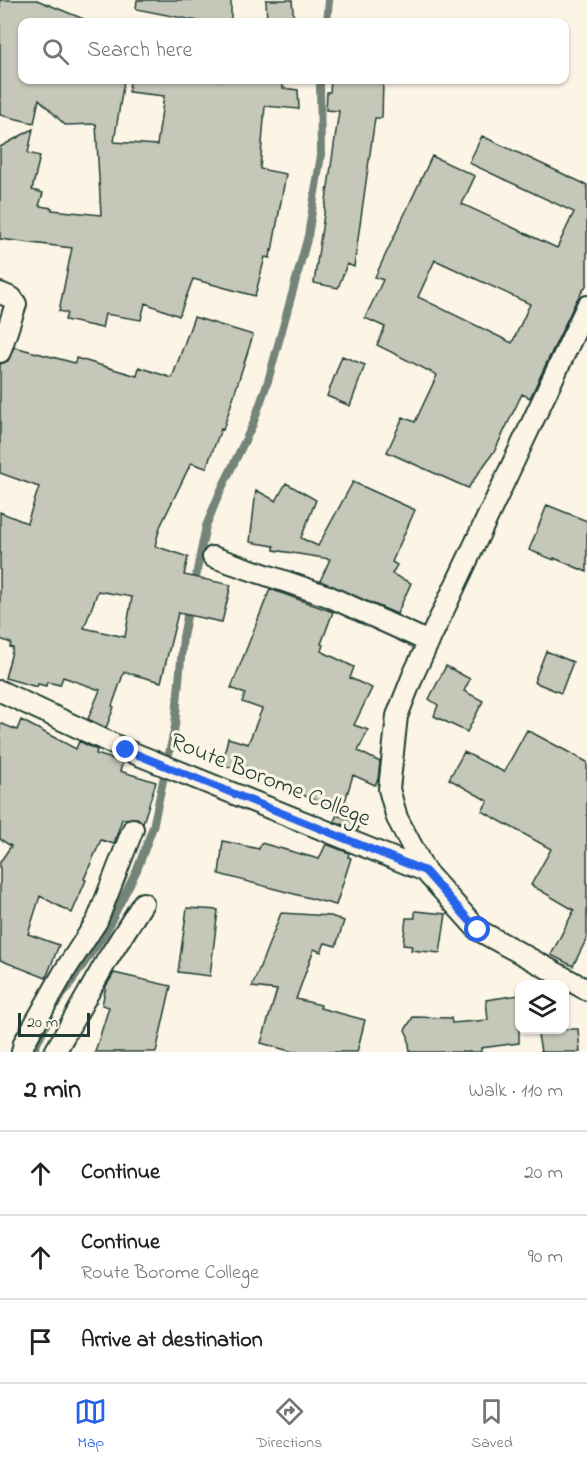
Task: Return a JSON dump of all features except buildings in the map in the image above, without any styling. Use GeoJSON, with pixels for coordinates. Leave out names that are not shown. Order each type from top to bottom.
{"type":"FeatureCollection","features":[{"type":"Feature","properties":{"kind":"street"},"geometry":{"type":"LineString","coordinates":[[0,293],[12,298],[16,304],[0,352]]}},
{"type":"Feature","properties":{"kind":"street"},"geometry":{"type":"LineString","coordinates":[[584,317],[429,642],[398,716],[389,789],[397,818],[425,871],[478,930],[587,990]]}},
{"type":"Feature","properties":{"kind":"street"},"geometry":{"type":"LineString","coordinates":[[213,557],[328,596],[429,642]]}},
{"type":"Feature","properties":{"kind":"street","name":"Route Borome College"},"geometry":{"type":"LineString","coordinates":[[0,691],[126,750],[425,871]]}},
{"type":"Feature","properties":{"kind":"street"},"geometry":{"type":"LineString","coordinates":[[22,1052],[24,1043],[64,972],[97,921],[133,829]]}},
{"type":"Feature","properties":{"kind":"street"},"geometry":{"type":"LineString","coordinates":[[56,1052],[107,960],[143,903]]}},
{"type":"Feature","properties":{"kind":"waterway"},"geometry":{"type":"LineString","coordinates":[[327,18],[329,0]]}},
{"type":"Feature","properties":{"kind":"waterway"},"geometry":{"type":"LineString","coordinates":[[194,585],[206,526],[253,424],[268,381],[308,236],[321,155],[320,84]]}},
{"type":"Feature","properties":{"kind":"waterway"},"geometry":{"type":"LineString","coordinates":[[57,1003],[105,933],[137,870],[153,827],[175,726],[183,637],[189,606]]}},
{"type":"Feature","properties":{"kind":"waterway"},"geometry":{"type":"LineString","coordinates":[[33,1052],[50,1016]]}},
{"type":"Feature","properties":{"kind":"route"},"geometry":{"type":"LineString","coordinates":[[126,750],[425,871],[478,930]]}}]}
